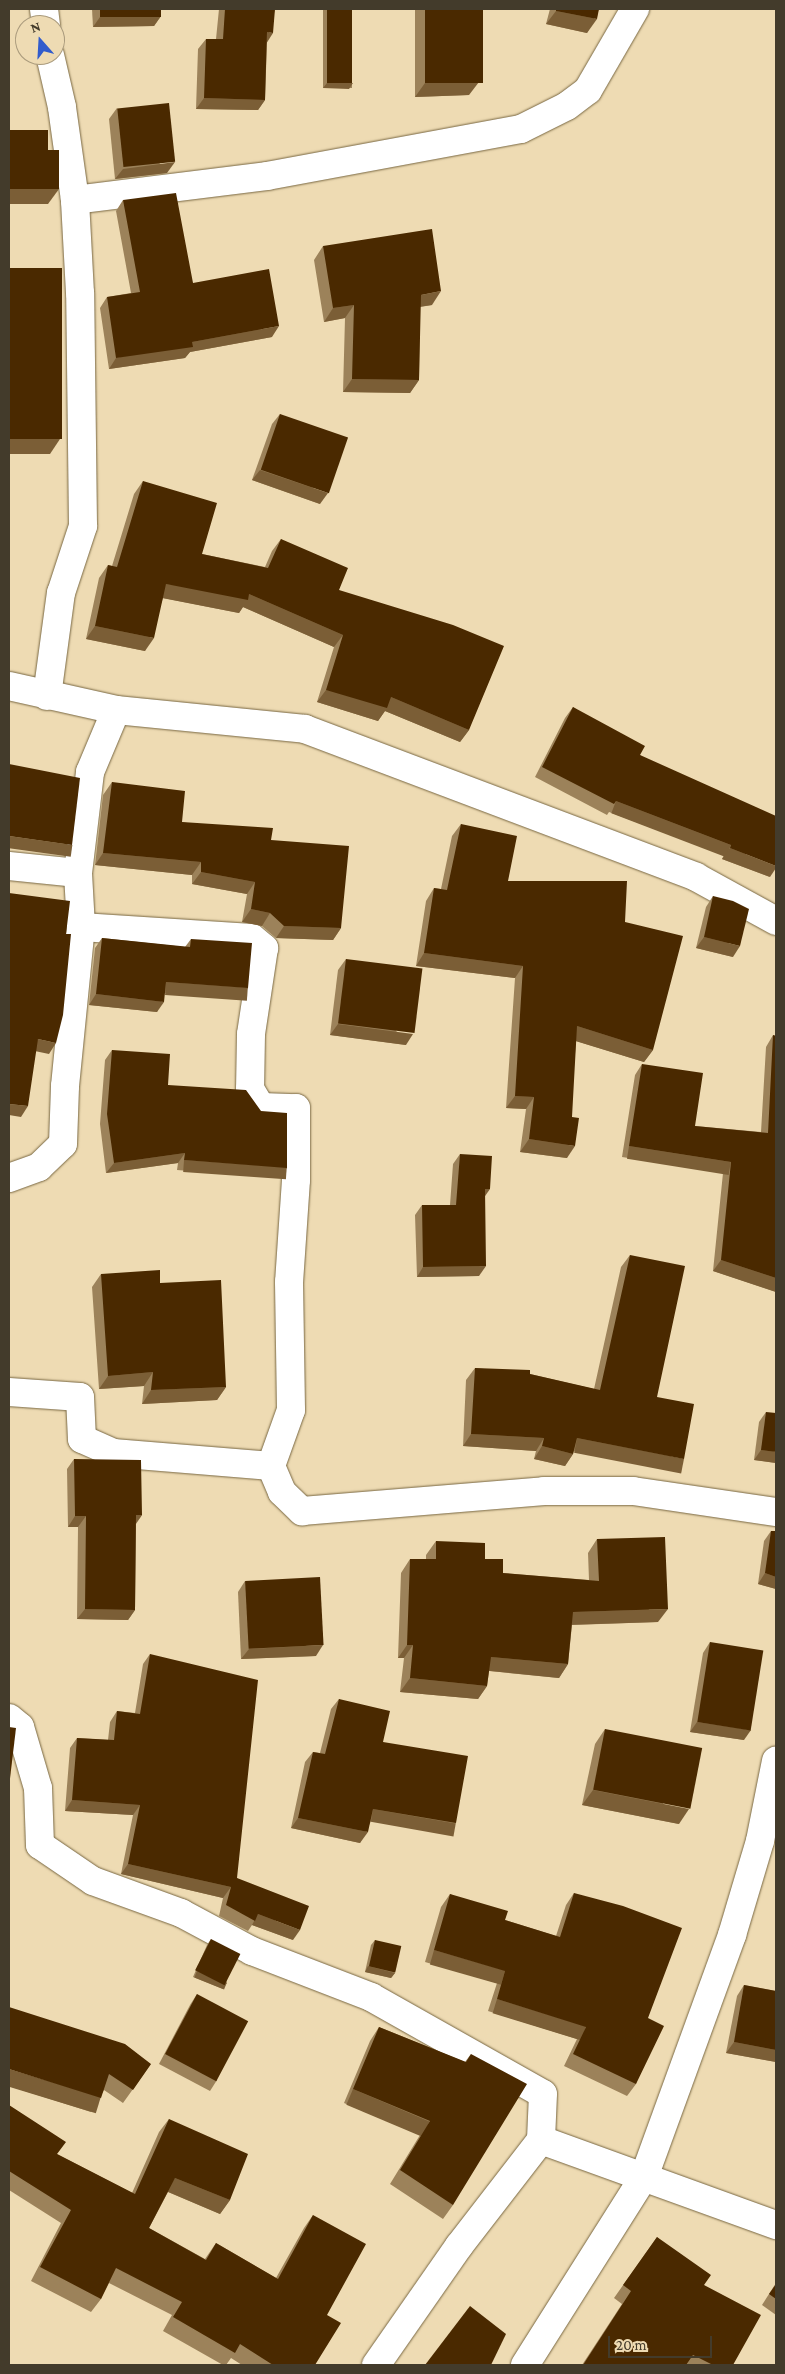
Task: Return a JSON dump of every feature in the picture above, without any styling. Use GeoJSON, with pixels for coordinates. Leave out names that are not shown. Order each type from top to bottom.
{"type":"FeatureCollection","features":[{"type":"Feature","properties":{"kind":"street"},"geometry":{"type":"LineString","coordinates":[[75,200],[267,176],[521,129],[567,106],[588,90],[635,9]]}},
{"type":"Feature","properties":{"kind":"street"},"geometry":{"type":"LineString","coordinates":[[47,696],[61,592],[84,526],[75,200],[62,107],[52,65]]}},
{"type":"Feature","properties":{"kind":"street"},"geometry":{"type":"LineString","coordinates":[[9,686],[116,710],[305,728],[696,877],[776,921]]}},
{"type":"Feature","properties":{"kind":"street"},"geometry":{"type":"LineString","coordinates":[[9,1178],[39,1167],[63,1144],[65,1086],[80,927],[78,873],[90,772],[116,710]]}},
{"type":"Feature","properties":{"kind":"street"},"geometry":{"type":"LineString","coordinates":[[9,866],[78,873]]}},
{"type":"Feature","properties":{"kind":"street"},"geometry":{"type":"LineString","coordinates":[[80,927],[252,938],[264,948],[251,1034],[250,1089],[261,1107],[296,1108],[296,1180],[289,1282],[291,1410],[271,1466],[282,1492],[302,1511],[544,1491],[633,1491],[776,1512]]}},
{"type":"Feature","properties":{"kind":"street"},"geometry":{"type":"LineString","coordinates":[[9,1392],[80,1397],[82,1439],[113,1453],[271,1466]]}},
{"type":"Feature","properties":{"kind":"street"},"geometry":{"type":"LineString","coordinates":[[9,1718],[20,1727],[38,1788],[40,1844],[93,1881],[181,1913],[252,1951],[371,1997],[542,2094],[541,2140],[458,2246],[376,2365]]}},
{"type":"Feature","properties":{"kind":"street"},"geometry":{"type":"LineString","coordinates":[[525,2365],[644,2177],[732,1934],[760,1841],[776,1761]]}},
{"type":"Feature","properties":{"kind":"street"},"geometry":{"type":"LineString","coordinates":[[541,2140],[776,2225]]}},
{"type":"Feature","properties":{"kind":"building"},"geometry":{"type":"Polygon","coordinates":[[[100,9],[161,9],[161,17],[100,17],[100,9]]]}},
{"type":"Feature","properties":{"kind":"building"},"geometry":{"type":"Polygon","coordinates":[[[225,9],[275,9],[273,33],[267,32],[265,100],[204,98],[206,39],[223,39],[225,9]]]}},
{"type":"Feature","properties":{"kind":"building"},"geometry":{"type":"Polygon","coordinates":[[[327,9],[352,9],[352,83],[327,83],[327,9]]]}},
{"type":"Feature","properties":{"kind":"building"},"geometry":{"type":"Polygon","coordinates":[[[425,9],[483,9],[483,83],[425,83],[425,9]]]}},
{"type":"Feature","properties":{"kind":"building"},"geometry":{"type":"Polygon","coordinates":[[[556,9],[599,9],[597,19],[556,11],[556,9]]]}},
{"type":"Feature","properties":{"kind":"building"},"geometry":{"type":"Polygon","coordinates":[[[169,103],[175,162],[123,167],[117,108],[169,103]]]}},
{"type":"Feature","properties":{"kind":"building"},"geometry":{"type":"Polygon","coordinates":[[[9,130],[48,130],[48,150],[59,150],[59,189],[9,189],[9,130]]]}},
{"type":"Feature","properties":{"kind":"building"},"geometry":{"type":"Polygon","coordinates":[[[176,193],[193,283],[269,269],[279,326],[192,342],[193,347],[116,358],[107,297],[140,292],[123,200],[176,193]]]}},
{"type":"Feature","properties":{"kind":"building"},"geometry":{"type":"Polygon","coordinates":[[[432,229],[441,291],[421,295],[419,380],[352,379],[354,305],[333,308],[323,246],[432,229]]]}},
{"type":"Feature","properties":{"kind":"building"},"geometry":{"type":"Polygon","coordinates":[[[9,268],[62,268],[62,439],[9,439],[9,268]]]}},
{"type":"Feature","properties":{"kind":"building"},"geometry":{"type":"Polygon","coordinates":[[[280,414],[348,437],[329,493],[261,470],[280,414]]]}},
{"type":"Feature","properties":{"kind":"building"},"geometry":{"type":"Polygon","coordinates":[[[143,481],[217,503],[202,554],[268,568],[281,539],[348,568],[339,590],[453,625],[504,646],[469,730],[391,697],[387,708],[326,690],[343,635],[249,594],[248,600],[166,584],[154,638],[95,626],[108,565],[117,567],[143,481]]]}},
{"type":"Feature","properties":{"kind":"building"},"geometry":{"type":"Polygon","coordinates":[[[573,707],[645,746],[640,755],[776,816],[776,866],[730,848],[731,845],[616,801],[614,804],[542,767],[573,707]]]}},
{"type":"Feature","properties":{"kind":"building"},"geometry":{"type":"Polygon","coordinates":[[[9,764],[80,778],[72,845],[9,836],[9,764]]]}},
{"type":"Feature","properties":{"kind":"building"},"geometry":{"type":"Polygon","coordinates":[[[112,782],[185,791],[182,822],[273,828],[271,840],[349,846],[341,928],[284,926],[270,913],[251,909],[255,882],[201,872],[201,862],[103,853],[112,782]]]}},
{"type":"Feature","properties":{"kind":"building"},"geometry":{"type":"Polygon","coordinates":[[[461,824],[517,836],[508,881],[627,881],[625,922],[683,936],[653,1050],[577,1026],[572,1117],[579,1118],[575,1146],[529,1139],[534,1097],[515,1096],[523,966],[424,953],[434,888],[447,890],[461,824]]]}},
{"type":"Feature","properties":{"kind":"building"},"geometry":{"type":"Polygon","coordinates":[[[9,893],[70,901],[66,934],[71,934],[63,1015],[56,1043],[38,1039],[28,1106],[9,1104],[9,893]]]}},
{"type":"Feature","properties":{"kind":"building"},"geometry":{"type":"Polygon","coordinates":[[[713,896],[733,901],[749,909],[740,946],[704,937],[713,896]]]}},
{"type":"Feature","properties":{"kind":"building"},"geometry":{"type":"Polygon","coordinates":[[[102,938],[190,947],[191,939],[252,943],[248,988],[166,982],[164,1002],[96,994],[102,938]]]}},
{"type":"Feature","properties":{"kind":"building"},"geometry":{"type":"Polygon","coordinates":[[[346,959],[422,968],[415,1033],[338,1024],[346,959]]]}},
{"type":"Feature","properties":{"kind":"building"},"geometry":{"type":"Polygon","coordinates":[[[773,1035],[776,1036],[776,1278],[721,1260],[731,1162],[629,1146],[642,1064],[703,1073],[695,1126],[768,1133],[773,1035]]]}},
{"type":"Feature","properties":{"kind":"building"},"geometry":{"type":"Polygon","coordinates":[[[112,1050],[170,1054],[168,1085],[246,1090],[261,1111],[287,1113],[287,1168],[184,1160],[185,1153],[114,1163],[107,1114],[112,1050]]]}},
{"type":"Feature","properties":{"kind":"building"},"geometry":{"type":"Polygon","coordinates":[[[460,1154],[492,1156],[490,1189],[485,1189],[486,1266],[423,1267],[422,1205],[456,1205],[460,1154]]]}},
{"type":"Feature","properties":{"kind":"building"},"geometry":{"type":"Polygon","coordinates":[[[630,1255],[685,1266],[657,1397],[694,1404],[684,1459],[577,1438],[573,1454],[542,1446],[544,1438],[471,1434],[475,1368],[530,1370],[530,1374],[600,1390],[630,1255]]]}},
{"type":"Feature","properties":{"kind":"building"},"geometry":{"type":"Polygon","coordinates":[[[160,1270],[160,1283],[221,1280],[226,1387],[151,1390],[153,1372],[108,1376],[101,1274],[160,1270]]]}},
{"type":"Feature","properties":{"kind":"building"},"geometry":{"type":"Polygon","coordinates":[[[766,1412],[776,1413],[776,1452],[761,1450],[766,1412]]]}},
{"type":"Feature","properties":{"kind":"building"},"geometry":{"type":"Polygon","coordinates":[[[74,1459],[141,1460],[142,1515],[136,1515],[135,1610],[85,1609],[86,1516],[75,1516],[74,1459]]]}},
{"type":"Feature","properties":{"kind":"building"},"geometry":{"type":"Polygon","coordinates":[[[771,1531],[776,1531],[776,1577],[765,1573],[771,1531]]]}},
{"type":"Feature","properties":{"kind":"building"},"geometry":{"type":"Polygon","coordinates":[[[665,1537],[668,1609],[573,1612],[568,1664],[491,1657],[487,1686],[410,1678],[413,1645],[407,1645],[410,1559],[436,1559],[436,1541],[485,1543],[485,1559],[503,1559],[503,1573],[599,1581],[597,1539],[665,1537]]]}},
{"type":"Feature","properties":{"kind":"building"},"geometry":{"type":"Polygon","coordinates":[[[320,1577],[324,1645],[249,1649],[245,1581],[320,1577]]]}},
{"type":"Feature","properties":{"kind":"building"},"geometry":{"type":"Polygon","coordinates":[[[710,1642],[763,1650],[751,1730],[697,1722],[710,1642]]]}},
{"type":"Feature","properties":{"kind":"building"},"geometry":{"type":"Polygon","coordinates":[[[150,1654],[258,1680],[237,1878],[309,1906],[300,1930],[258,1914],[255,1921],[226,1905],[231,1887],[128,1864],[140,1805],[72,1800],[77,1738],[114,1740],[117,1711],[140,1714],[150,1654]]]}},
{"type":"Feature","properties":{"kind":"building"},"geometry":{"type":"Polygon","coordinates":[[[339,1699],[390,1711],[383,1742],[468,1756],[456,1823],[373,1809],[368,1832],[298,1818],[313,1752],[325,1754],[339,1699]]]}},
{"type":"Feature","properties":{"kind":"building"},"geometry":{"type":"Polygon","coordinates":[[[9,1727],[16,1728],[9,1787],[9,1727]]]}},
{"type":"Feature","properties":{"kind":"building"},"geometry":{"type":"Polygon","coordinates":[[[605,1729],[702,1748],[690,1809],[593,1790],[605,1729]]]}},
{"type":"Feature","properties":{"kind":"building"},"geometry":{"type":"Polygon","coordinates":[[[574,1893],[623,1906],[682,1928],[648,2018],[664,2026],[636,2084],[573,2054],[586,2027],[497,1999],[505,1971],[434,1950],[450,1894],[508,1911],[505,1920],[560,1937],[574,1893]]]}},
{"type":"Feature","properties":{"kind":"building"},"geometry":{"type":"Polygon","coordinates":[[[211,1939],[240,1954],[225,1985],[195,1970],[211,1939]]]}},
{"type":"Feature","properties":{"kind":"building"},"geometry":{"type":"Polygon","coordinates":[[[375,1940],[401,1946],[395,1972],[369,1966],[375,1940]]]}},
{"type":"Feature","properties":{"kind":"building"},"geometry":{"type":"Polygon","coordinates":[[[744,1985],[776,1991],[776,2050],[734,2042],[744,1985]]]}},
{"type":"Feature","properties":{"kind":"building"},"geometry":{"type":"Polygon","coordinates":[[[197,1994],[248,2021],[216,2081],[165,2054],[197,1994]]]}},
{"type":"Feature","properties":{"kind":"building"},"geometry":{"type":"Polygon","coordinates":[[[9,2007],[125,2044],[151,2064],[133,2090],[109,2074],[101,2098],[9,2069],[9,2007]]]}},
{"type":"Feature","properties":{"kind":"building"},"geometry":{"type":"Polygon","coordinates":[[[379,2027],[466,2062],[471,2054],[527,2084],[453,2205],[400,2170],[430,2121],[353,2089],[379,2027]]]}},
{"type":"Feature","properties":{"kind":"building"},"geometry":{"type":"Polygon","coordinates":[[[9,2105],[66,2142],[57,2154],[135,2194],[169,2119],[248,2154],[230,2200],[175,2178],[149,2228],[206,2260],[216,2243],[278,2279],[313,2215],[366,2244],[327,2315],[341,2323],[315,2365],[273,2365],[240,2344],[235,2353],[173,2317],[182,2302],[116,2268],[101,2299],[40,2267],[71,2210],[9,2171],[9,2105]]]}},
{"type":"Feature","properties":{"kind":"building"},"geometry":{"type":"Polygon","coordinates":[[[657,2237],[711,2275],[704,2285],[761,2315],[733,2365],[713,2365],[693,2355],[686,2365],[583,2365],[631,2291],[623,2285],[657,2237]]]}},
{"type":"Feature","properties":{"kind":"building"},"geometry":{"type":"Polygon","coordinates":[[[776,2284],[776,2299],[769,2294],[776,2284]]]}},
{"type":"Feature","properties":{"kind":"building"},"geometry":{"type":"Polygon","coordinates":[[[470,2306],[506,2334],[491,2365],[425,2365],[470,2306]]]}}]}
